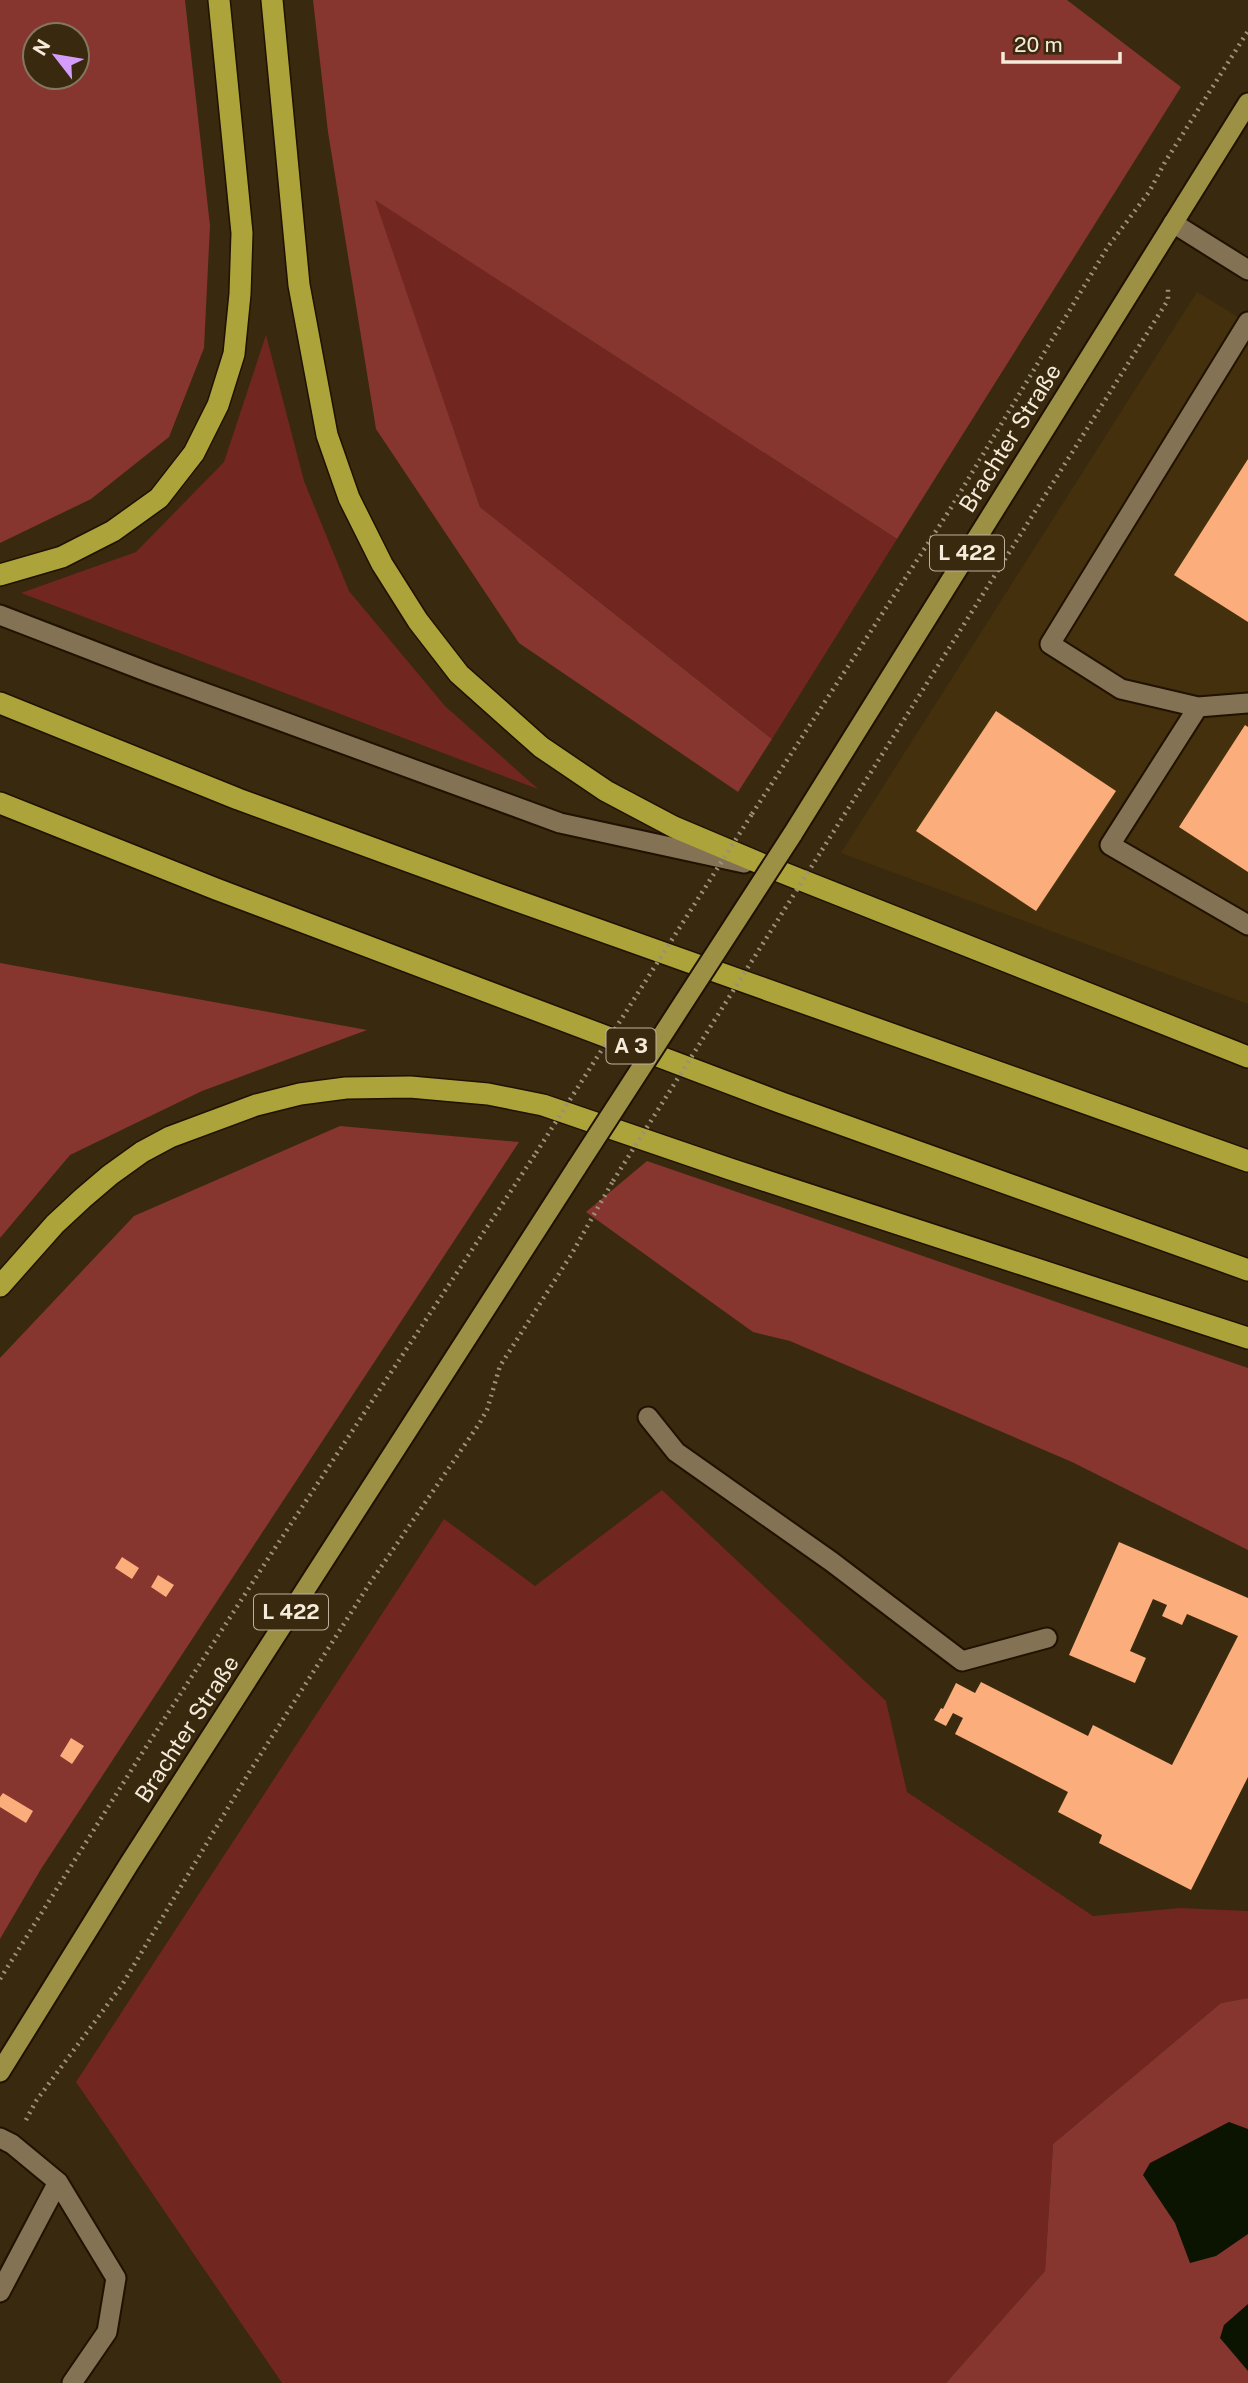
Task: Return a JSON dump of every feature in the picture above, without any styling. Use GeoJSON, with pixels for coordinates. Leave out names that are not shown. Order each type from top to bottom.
{"type":"FeatureCollection","features":[{"type":"Feature","properties":{"kind":"highway"},"geometry":{"type":"LineString","coordinates":[[0,575],[62,557],[113,531],[159,498],[194,453],[218,405],[234,354],[242,233],[219,0]]}},
{"type":"Feature","properties":{"kind":"highway"},"geometry":{"type":"LineString","coordinates":[[272,0],[299,285],[327,435],[349,498],[382,564],[418,621],[459,674],[541,747],[606,791],[674,827],[1248,1057]]}},
{"type":"Feature","properties":{"kind":"highway"},"geometry":{"type":"LineString","coordinates":[[0,702],[238,799],[1248,1161]]}},
{"type":"Feature","properties":{"kind":"highway","name":"A 3"},"geometry":{"type":"LineString","coordinates":[[0,803],[228,893],[782,1103],[1248,1270]]}},
{"type":"Feature","properties":{"kind":"highway"},"geometry":{"type":"LineString","coordinates":[[0,1286],[55,1224],[83,1198],[120,1168],[170,1137],[256,1105],[300,1094],[346,1088],[410,1087],[497,1096],[542,1105],[1248,1338]]}},
{"type":"Feature","properties":{"kind":"main road","name":"Brachter Straße"},"geometry":{"type":"LineString","coordinates":[[0,2072],[129,1864],[792,835],[1248,103]]}},
{"type":"Feature","properties":{"kind":"lane"},"geometry":{"type":"LineString","coordinates":[[1173,223],[1248,270]]}},
{"type":"Feature","properties":{"kind":"lane"},"geometry":{"type":"LineString","coordinates":[[1248,323],[1050,644],[1121,689],[1198,707],[1248,703]]}},
{"type":"Feature","properties":{"kind":"lane"},"geometry":{"type":"LineString","coordinates":[[0,615],[166,679],[560,823],[776,870]]}},
{"type":"Feature","properties":{"kind":"lane"},"geometry":{"type":"LineString","coordinates":[[1198,707],[1110,845],[1248,925]]}},
{"type":"Feature","properties":{"kind":"lane"},"geometry":{"type":"LineString","coordinates":[[648,1418],[676,1452],[832,1562],[962,1661],[1047,1638]]}},
{"type":"Feature","properties":{"kind":"lane"},"geometry":{"type":"LineString","coordinates":[[6,2141],[58,2182],[116,2278],[107,2332],[72,2383]]}},
{"type":"Feature","properties":{"kind":"lane"},"geometry":{"type":"LineString","coordinates":[[0,2292],[58,2182]]}},
{"type":"Feature","properties":{"kind":"path"},"geometry":{"type":"LineString","coordinates":[[0,1979],[265,1562],[536,1153],[949,511],[1107,248],[1149,192],[1164,162],[1248,31]]}},
{"type":"Feature","properties":{"kind":"path"},"geometry":{"type":"LineString","coordinates":[[6,2141],[122,1985],[250,1771],[370,1583],[479,1424],[487,1410],[500,1366],[822,850]]}},
{"type":"Feature","properties":{"kind":"shaded area"},"geometry":{"type":"Polygon","coordinates":[[[0,0],[185,0],[210,226],[204,348],[169,437],[91,499],[0,543],[0,0]]]}},
{"type":"Feature","properties":{"kind":"shaded area"},"geometry":{"type":"Polygon","coordinates":[[[313,0],[1067,0],[1181,87],[897,539],[375,200],[480,507],[772,739],[738,792],[519,643],[376,429],[328,132],[313,0]]]}},
{"type":"Feature","properties":{"kind":"shaded area"},"geometry":{"type":"Polygon","coordinates":[[[374,199],[897,539],[772,739],[480,507],[374,199]]]}},
{"type":"Feature","properties":{"kind":"shaded area"},"geometry":{"type":"Polygon","coordinates":[[[1197,292],[1248,323],[1248,1004],[841,853],[1197,292]]]}},
{"type":"Feature","properties":{"kind":"shaded area"},"geometry":{"type":"Polygon","coordinates":[[[266,335],[304,481],[349,591],[445,706],[538,789],[21,593],[136,552],[224,462],[266,335]]]}},
{"type":"Feature","properties":{"kind":"shaded area"},"geometry":{"type":"Polygon","coordinates":[[[0,963],[367,1030],[202,1091],[70,1155],[0,1238],[0,963]]]}},
{"type":"Feature","properties":{"kind":"shaded area"},"geometry":{"type":"Polygon","coordinates":[[[340,1126],[519,1142],[41,1869],[0,1939],[0,1358],[134,1216],[340,1126]]]}},
{"type":"Feature","properties":{"kind":"shaded area"},"geometry":{"type":"Polygon","coordinates":[[[647,1161],[1248,1368],[1248,1550],[1072,1462],[790,1341],[753,1332],[586,1212],[647,1161]]]}},
{"type":"Feature","properties":{"kind":"shaded area"},"geometry":{"type":"Polygon","coordinates":[[[662,1490],[886,1701],[907,1792],[1093,1916],[1180,1908],[1248,1911],[1248,1998],[1221,2003],[1053,2144],[1045,2271],[946,2383],[282,2383],[76,2082],[444,1519],[535,1586],[662,1490]]]}},
{"type":"Feature","properties":{"kind":"shaded area"},"geometry":{"type":"Polygon","coordinates":[[[1248,1998],[1248,2383],[946,2383],[1045,2271],[1053,2144],[1221,2003],[1248,1998]]]}},
{"type":"Feature","properties":{"kind":"shaded area"},"geometry":{"type":"Polygon","coordinates":[[[1229,2122],[1248,2129],[1248,2234],[1216,2256],[1190,2263],[1175,2223],[1143,2175],[1150,2163],[1229,2122]]]}},
{"type":"Feature","properties":{"kind":"shaded area"},"geometry":{"type":"Polygon","coordinates":[[[1248,2304],[1248,2371],[1220,2338],[1224,2325],[1248,2304]]]}},
{"type":"Feature","properties":{"kind":"building"},"geometry":{"type":"Polygon","coordinates":[[[1248,459],[1248,622],[1174,575],[1248,459]]]}},
{"type":"Feature","properties":{"kind":"building"},"geometry":{"type":"Polygon","coordinates":[[[996,711],[1116,791],[1036,911],[916,831],[996,711]]]}},
{"type":"Feature","properties":{"kind":"building"},"geometry":{"type":"Polygon","coordinates":[[[1245,725],[1248,727],[1248,872],[1179,827],[1245,725]]]}},
{"type":"Feature","properties":{"kind":"building"},"geometry":{"type":"Polygon","coordinates":[[[1119,1542],[1248,1598],[1248,1777],[1191,1890],[1099,1843],[1102,1835],[1058,1812],[1068,1792],[955,1734],[963,1718],[953,1713],[946,1726],[934,1720],[941,1708],[943,1709],[956,1683],[975,1693],[981,1682],[1088,1736],[1093,1725],[1172,1765],[1238,1636],[1187,1614],[1182,1625],[1162,1616],[1167,1605],[1153,1599],[1130,1651],[1146,1658],[1135,1683],[1069,1655],[1119,1542]]]}},
{"type":"Feature","properties":{"kind":"building"},"geometry":{"type":"Polygon","coordinates":[[[122,1557],[139,1568],[132,1579],[115,1568],[122,1557]]]}},
{"type":"Feature","properties":{"kind":"building"},"geometry":{"type":"Polygon","coordinates":[[[158,1575],[174,1585],[166,1597],[151,1587],[158,1575]]]}},
{"type":"Feature","properties":{"kind":"building"},"geometry":{"type":"Polygon","coordinates":[[[71,1738],[84,1746],[72,1764],[60,1756],[71,1738]]]}},
{"type":"Feature","properties":{"kind":"building"},"geometry":{"type":"Polygon","coordinates":[[[3,1793],[33,1811],[26,1823],[0,1807],[3,1793]]]}}]}
